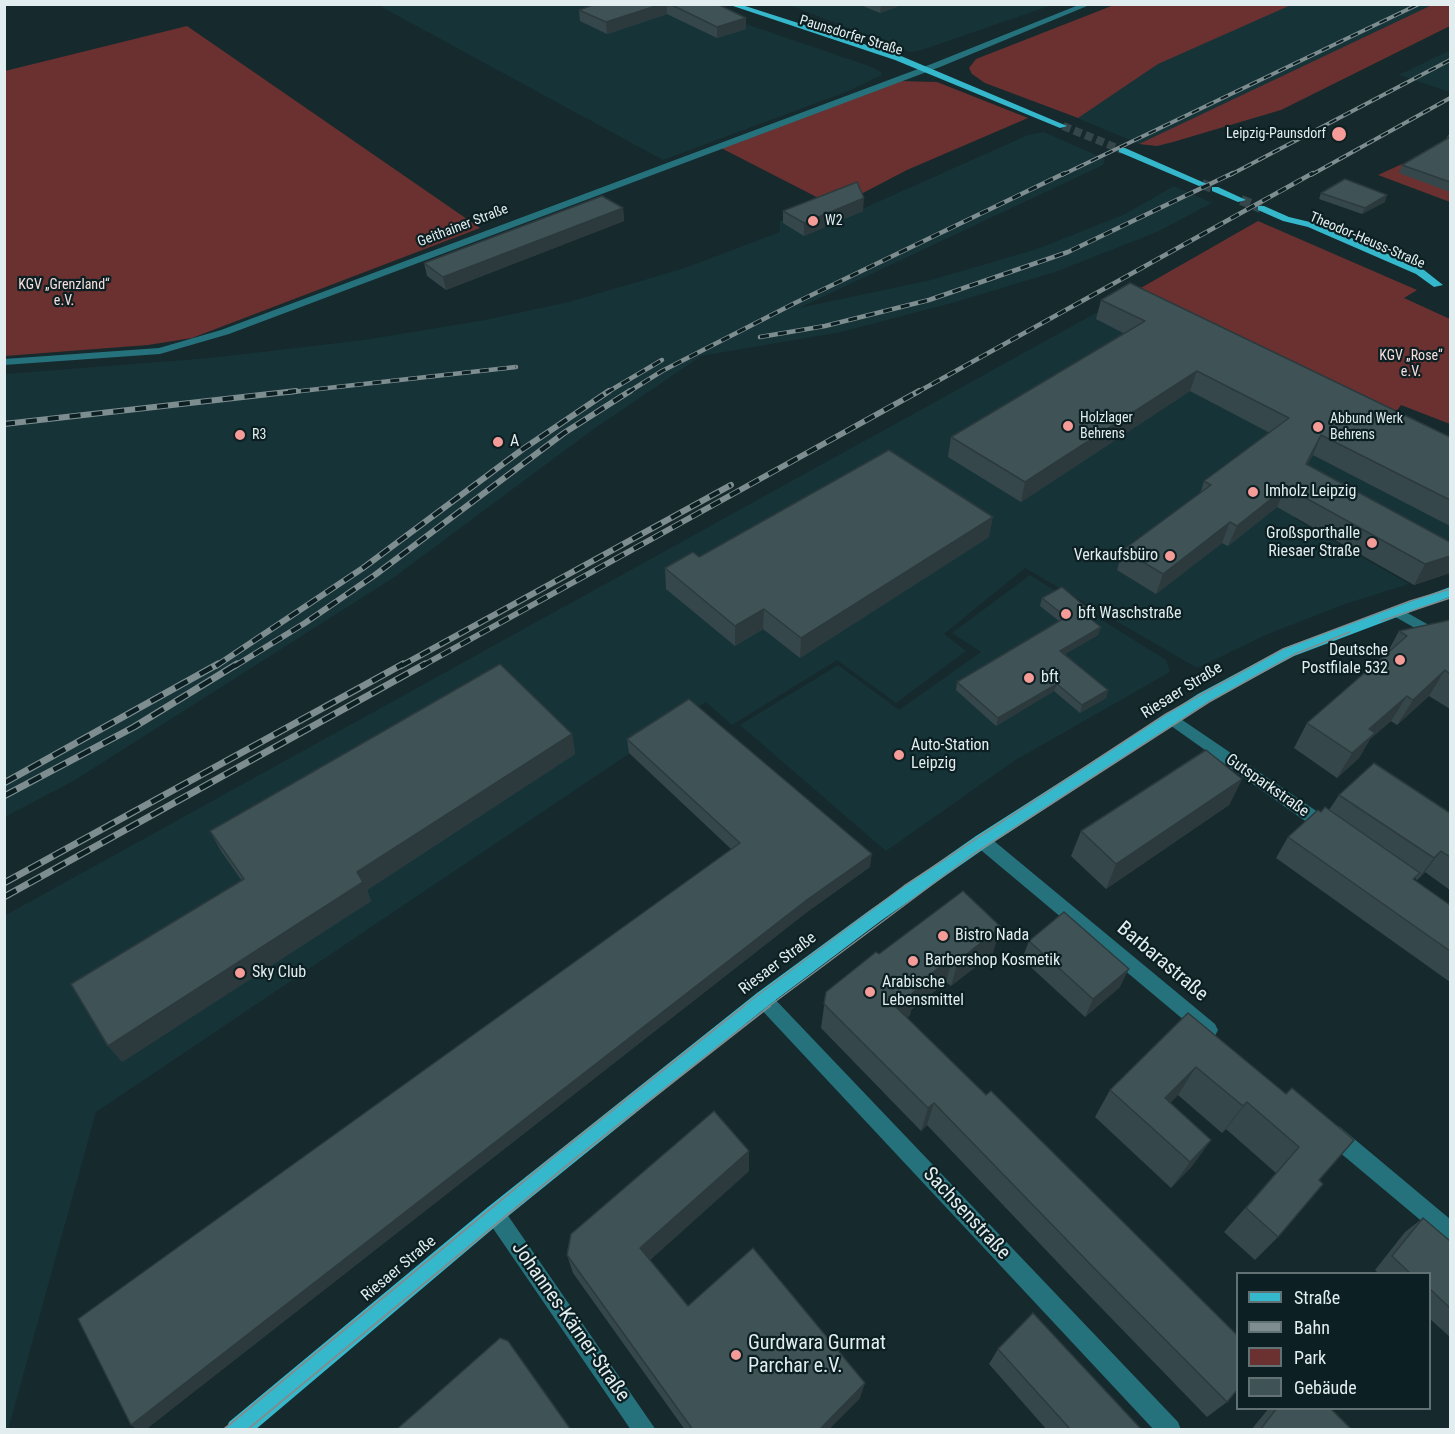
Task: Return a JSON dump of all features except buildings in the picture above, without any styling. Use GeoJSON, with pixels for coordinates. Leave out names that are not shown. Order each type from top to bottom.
{"type":"FeatureCollection","features":[{"type":"Feature","properties":{"kind":"main road","name":"Paunsdorfer Straße"},"geometry":{"type":"LineString","coordinates":[[722,4],[756,20],[878,61],[920,70]]}},
{"type":"Feature","properties":{"kind":"main road","name":"Paunsdorfer Straße"},"geometry":{"type":"LineString","coordinates":[[730,4],[898,58],[920,70]]}},
{"type":"Feature","properties":{"kind":"main road"},"geometry":{"type":"LineString","coordinates":[[920,70],[964,84],[1063,126]]}},
{"type":"Feature","properties":{"kind":"main road"},"geometry":{"type":"LineString","coordinates":[[1122,150],[1202,184]]}},
{"type":"Feature","properties":{"kind":"main road"},"geometry":{"type":"LineString","coordinates":[[1215,189],[1241,200]]}},
{"type":"Feature","properties":{"kind":"main road","name":"Theodor-Heuss-Straße"},"geometry":{"type":"LineString","coordinates":[[1261,208],[1286,219],[1302,231],[1396,272],[1450,290]]}},
{"type":"Feature","properties":{"kind":"main road","name":"Riesaer Straße"},"geometry":{"type":"LineString","coordinates":[[237,1430],[495,1214],[763,999],[876,915],[982,841],[1203,698],[1289,652],[1450,592]]}},
{"type":"Feature","properties":{"kind":"main road","name":"Riesaer Straße"},"geometry":{"type":"LineString","coordinates":[[1397,612],[1450,599]]}},
{"type":"Feature","properties":{"kind":"street","name":"Geithainer Straße"},"geometry":{"type":"LineString","coordinates":[[4,362],[160,351],[192,343],[1005,38],[1089,4]]}},
{"type":"Feature","properties":{"kind":"street"},"geometry":{"type":"LineString","coordinates":[[1397,612],[1450,643]]}},
{"type":"Feature","properties":{"kind":"street","name":"Gutsparkstraße"},"geometry":{"type":"LineString","coordinates":[[1172,719],[1343,839]]}},
{"type":"Feature","properties":{"kind":"street","name":"Barbarastraße"},"geometry":{"type":"LineString","coordinates":[[982,841],[1225,1044]]}},
{"type":"Feature","properties":{"kind":"street","name":"Sachsenstraße"},"geometry":{"type":"LineString","coordinates":[[763,999],[1170,1430]]}},
{"type":"Feature","properties":{"kind":"street"},"geometry":{"type":"LineString","coordinates":[[1315,1119],[1450,1232]]}},
{"type":"Feature","properties":{"kind":"street","name":"Johannes-Kärner-Straße"},"geometry":{"type":"LineString","coordinates":[[495,1214],[645,1430]]}},
{"type":"Feature","properties":{"kind":"shaded area"},"geometry":{"type":"Polygon","coordinates":[[[378,5],[705,5],[746,24],[869,66],[881,72],[882,75],[846,92],[663,160],[378,5]]]}},
{"type":"Feature","properties":{"kind":"shaded area"},"geometry":{"type":"Polygon","coordinates":[[[789,5],[1052,5],[922,50],[910,52],[789,5]]]}},
{"type":"Feature","properties":{"kind":"shaded area"},"geometry":{"type":"Polygon","coordinates":[[[1230,5],[1450,5],[1157,146],[1139,144],[1063,112],[1230,5]]]}},
{"type":"Feature","properties":{"kind":"shaded area"},"geometry":{"type":"Polygon","coordinates":[[[1450,50],[1450,92],[1399,75],[1450,50]]]}},
{"type":"Feature","properties":{"kind":"shaded area"},"geometry":{"type":"Polygon","coordinates":[[[1044,132],[1105,159],[1103,165],[799,308],[931,280],[1037,249],[1125,214],[1174,186],[1212,203],[1157,232],[1055,272],[952,303],[841,332],[701,356],[591,431],[393,578],[75,780],[5,817],[5,374],[210,358],[364,340],[485,320],[569,302],[685,268],[780,232],[780,221],[824,205],[844,217],[1028,135],[1044,132]]]}},
{"type":"Feature","properties":{"kind":"shaded area"},"geometry":{"type":"Polygon","coordinates":[[[1125,297],[1450,459],[1450,569],[1320,497],[1294,518],[1409,584],[1345,604],[1268,634],[1197,668],[1025,568],[944,634],[966,651],[896,703],[837,660],[732,725],[706,702],[96,1112],[8,1430],[4,1429],[4,916],[1125,297]]]}},
{"type":"Feature","properties":{"kind":"shaded area"},"geometry":{"type":"Polygon","coordinates":[[[1030,575],[1166,660],[1170,672],[1014,761],[886,851],[740,725],[838,665],[899,710],[981,652],[952,633],[1030,575]]]}},
{"type":"Feature","properties":{"kind":"green space"},"geometry":{"type":"Polygon","coordinates":[[[1114,5],[1291,5],[1158,64],[1078,118],[985,83],[972,74],[969,68],[976,59],[1114,5]]]}},
{"type":"Feature","properties":{"kind":"green space"},"geometry":{"type":"Polygon","coordinates":[[[1432,5],[1450,5],[1450,26],[1281,110],[1157,146],[1139,144],[1432,5]]]}},
{"type":"Feature","properties":{"kind":"green space","name":"KGV „Grenzland“ e.V."},"geometry":{"type":"Polygon","coordinates":[[[187,26],[480,228],[192,338],[148,345],[5,356],[5,71],[187,26]]]}},
{"type":"Feature","properties":{"kind":"green space"},"geometry":{"type":"Polygon","coordinates":[[[899,81],[937,82],[1028,118],[907,170],[836,207],[721,148],[899,81]]]}},
{"type":"Feature","properties":{"kind":"green space"},"geometry":{"type":"Polygon","coordinates":[[[1402,164],[1450,179],[1450,202],[1378,175],[1402,164]]]}},
{"type":"Feature","properties":{"kind":"green space","name":"KGV „Rose“ e.V."},"geometry":{"type":"Polygon","coordinates":[[[1258,221],[1417,290],[1404,298],[1450,319],[1450,424],[1401,405],[1385,428],[1125,297],[1258,221]]]}},
{"type":"Feature","properties":{"kind":"tunnel"},"geometry":{"type":"LineString","coordinates":[[1063,126],[1122,150]]}},
{"type":"Feature","properties":{"kind":"tunnel"},"geometry":{"type":"LineString","coordinates":[[1202,184],[1215,189]]}},
{"type":"Feature","properties":{"kind":"tunnel"},"geometry":{"type":"LineString","coordinates":[[1241,200],[1261,208]]}},
{"type":"Feature","properties":{"kind":"tram line"},"geometry":{"type":"LineString","coordinates":[[742,1007],[904,886],[1166,714],[1283,649],[1410,601],[1450,589]]}},
{"type":"Feature","properties":{"kind":"tram line"},"geometry":{"type":"LineString","coordinates":[[1381,621],[1450,598]]}},
{"type":"Feature","properties":{"kind":"tram line"},"geometry":{"type":"LineString","coordinates":[[768,1007],[969,857],[1209,702],[1295,654],[1350,632]]}},
{"type":"Feature","properties":{"kind":"tram line"},"geometry":{"type":"LineString","coordinates":[[223,1430],[552,1158],[744,1006]]}},
{"type":"Feature","properties":{"kind":"tram line"},"geometry":{"type":"LineString","coordinates":[[247,1430],[576,1158],[770,1006]]}},
{"type":"Feature","properties":{"kind":"railway"},"geometry":{"type":"LineString","coordinates":[[1062,175],[1419,4]]}},
{"type":"Feature","properties":{"kind":"railway"},"geometry":{"type":"LineString","coordinates":[[1230,175],[1450,60]]}},
{"type":"Feature","properties":{"kind":"railway"},"geometry":{"type":"LineString","coordinates":[[1311,175],[1450,98]]}},
{"type":"Feature","properties":{"kind":"railway"},"geometry":{"type":"LineString","coordinates":[[627,393],[662,371],[795,303],[1065,173]]}},
{"type":"Feature","properties":{"kind":"railway"},"geometry":{"type":"LineString","coordinates":[[760,337],[825,326],[929,300],[1068,252],[1233,173]]}},
{"type":"Feature","properties":{"kind":"railway"},"geometry":{"type":"LineString","coordinates":[[916,393],[1313,173]]}},
{"type":"Feature","properties":{"kind":"railway"},"geometry":{"type":"LineString","coordinates":[[606,393],[662,360]]}},
{"type":"Feature","properties":{"kind":"railway"},"geometry":{"type":"LineString","coordinates":[[283,393],[516,367]]}},
{"type":"Feature","properties":{"kind":"railway"},"geometry":{"type":"LineString","coordinates":[[4,424],[296,391]]}},
{"type":"Feature","properties":{"kind":"railway"},"geometry":{"type":"LineString","coordinates":[[235,666],[305,623],[375,575],[564,433],[630,391]]}},
{"type":"Feature","properties":{"kind":"railway"},"geometry":{"type":"LineString","coordinates":[[422,666],[919,391]]}},
{"type":"Feature","properties":{"kind":"railway"},"geometry":{"type":"LineString","coordinates":[[216,666],[363,568],[523,449],[606,393]]}},
{"type":"Feature","properties":{"kind":"railway"},"geometry":{"type":"LineString","coordinates":[[401,666],[731,485]]}},
{"type":"Feature","properties":{"kind":"railway"},"geometry":{"type":"LineString","coordinates":[[4,783],[218,664]]}},
{"type":"Feature","properties":{"kind":"railway"},"geometry":{"type":"LineString","coordinates":[[4,796],[134,727],[237,664]]}},
{"type":"Feature","properties":{"kind":"railway"},"geometry":{"type":"LineString","coordinates":[[4,883],[403,664]]}},
{"type":"Feature","properties":{"kind":"railway"},"geometry":{"type":"LineString","coordinates":[[4,897],[425,664]]}},
{"type":"Feature","properties":{"kind":"place","name":"Leipzig-Paunsdorf"},"geometry":{"type":"Point","coordinates":[1339,134]}},
{"type":"Feature","properties":{"kind":"place","name":"W2"},"geometry":{"type":"Point","coordinates":[813,221]}},
{"type":"Feature","properties":{"kind":"place","name":"Holzlager Behrens"},"geometry":{"type":"Point","coordinates":[1068,426]}},
{"type":"Feature","properties":{"kind":"place","name":"Abbund Werk Behrens"},"geometry":{"type":"Point","coordinates":[1318,427]}},
{"type":"Feature","properties":{"kind":"place","name":"R3"},"geometry":{"type":"Point","coordinates":[240,435]}},
{"type":"Feature","properties":{"kind":"place","name":"A"},"geometry":{"type":"Point","coordinates":[498,442]}},
{"type":"Feature","properties":{"kind":"place","name":"Imholz Leipzig"},"geometry":{"type":"Point","coordinates":[1253,492]}},
{"type":"Feature","properties":{"kind":"place","name":"Großsporthalle Riesaer Straße"},"geometry":{"type":"Point","coordinates":[1372,543]}},
{"type":"Feature","properties":{"kind":"place","name":"Verkaufsbüro"},"geometry":{"type":"Point","coordinates":[1170,556]}},
{"type":"Feature","properties":{"kind":"place","name":"bft Waschstraße"},"geometry":{"type":"Point","coordinates":[1066,614]}},
{"type":"Feature","properties":{"kind":"place","name":"Deutsche Postfilale 532"},"geometry":{"type":"Point","coordinates":[1400,660]}},
{"type":"Feature","properties":{"kind":"place","name":"bft"},"geometry":{"type":"Point","coordinates":[1029,678]}},
{"type":"Feature","properties":{"kind":"place","name":"Auto-Station Leipzig"},"geometry":{"type":"Point","coordinates":[899,755]}},
{"type":"Feature","properties":{"kind":"place","name":"Bistro Nada"},"geometry":{"type":"Point","coordinates":[943,936]}},
{"type":"Feature","properties":{"kind":"place","name":"Barbershop Kosmetik"},"geometry":{"type":"Point","coordinates":[913,961]}},
{"type":"Feature","properties":{"kind":"place","name":"Sky Club"},"geometry":{"type":"Point","coordinates":[240,973]}},
{"type":"Feature","properties":{"kind":"place","name":"Arabische Lebensmittel"},"geometry":{"type":"Point","coordinates":[870,992]}},
{"type":"Feature","properties":{"kind":"place","name":"Gurdwara Gurmat Parchar e.V."},"geometry":{"type":"Point","coordinates":[736,1355]}}]}
